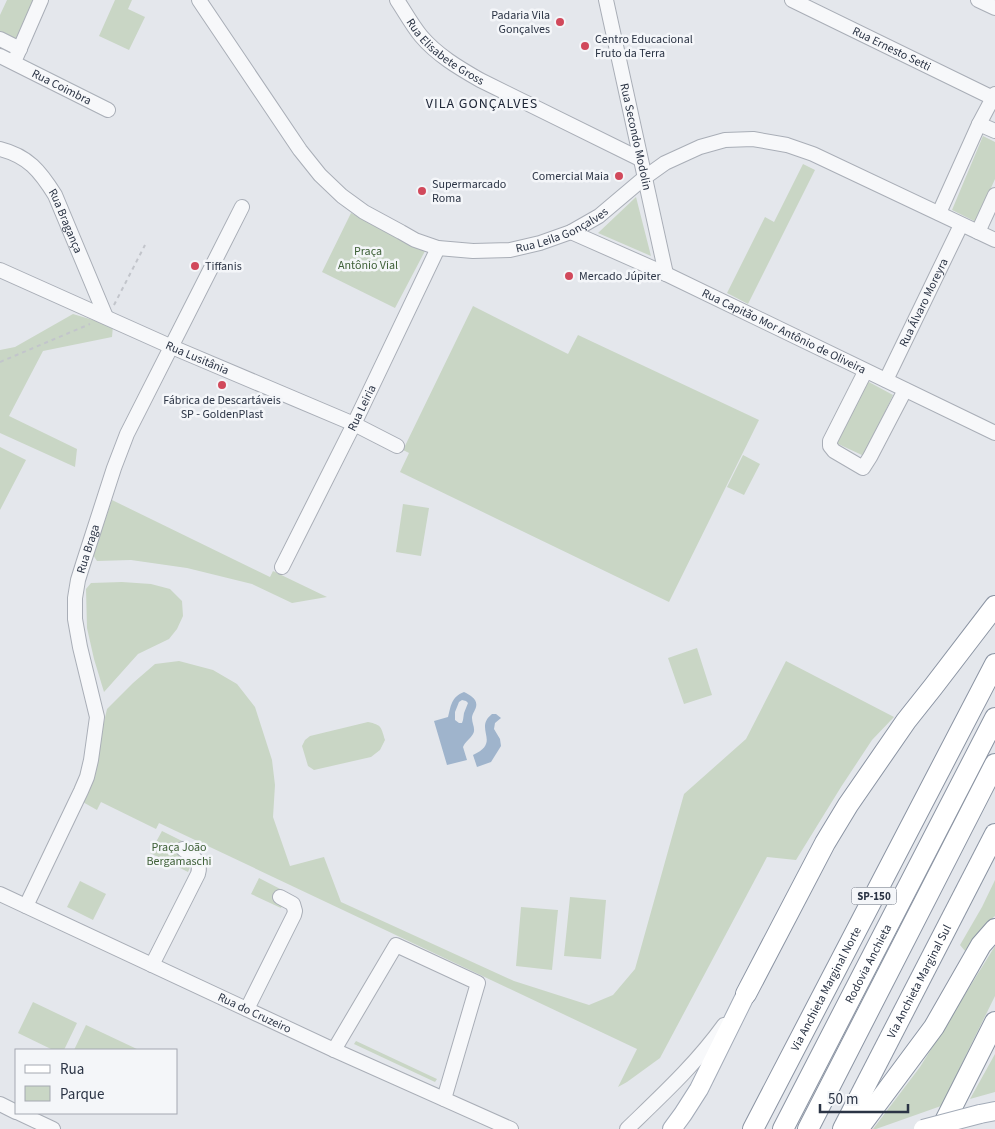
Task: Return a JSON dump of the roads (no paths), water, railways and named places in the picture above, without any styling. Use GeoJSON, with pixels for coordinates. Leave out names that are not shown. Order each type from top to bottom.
{"type":"FeatureCollection","features":[{"type":"Feature","properties":{"kind":"highway"},"geometry":{"type":"LineString","coordinates":[[746,994],[825,843],[848,804],[906,721],[995,606]]}},
{"type":"Feature","properties":{"kind":"highway","name":"Via Anchieta Marginal Norte"},"geometry":{"type":"LineString","coordinates":[[754,1129],[995,664]]}},
{"type":"Feature","properties":{"kind":"highway","name":"Rodovia Anchieta"},"geometry":{"type":"LineString","coordinates":[[783,1129],[995,718]]}},
{"type":"Feature","properties":{"kind":"highway","name":"Rodovia Anchieta"},"geometry":{"type":"LineString","coordinates":[[808,1129],[995,764]]}},
{"type":"Feature","properties":{"kind":"highway","name":"Via Anchieta Marginal Sul"},"geometry":{"type":"LineString","coordinates":[[843,1129],[995,834]]}},
{"type":"Feature","properties":{"kind":"highway"},"geometry":{"type":"LineString","coordinates":[[858,1129],[934,1027],[981,945],[995,929]]}},
{"type":"Feature","properties":{"kind":"highway"},"geometry":{"type":"LineString","coordinates":[[941,1129],[995,1022]]}},
{"type":"Feature","properties":{"kind":"main road"},"geometry":{"type":"LineString","coordinates":[[672,1129],[687,1109],[699,1088],[746,994]]}},
{"type":"Feature","properties":{"kind":"main road"},"geometry":{"type":"LineString","coordinates":[[923,1129],[988,1113]]}},
{"type":"Feature","properties":{"kind":"street"},"geometry":{"type":"LineString","coordinates":[[14,62],[41,0]]}},
{"type":"Feature","properties":{"kind":"street","name":"Rua Leila Gonçalves"},"geometry":{"type":"LineString","coordinates":[[199,0],[300,150],[320,176],[342,196],[364,212],[415,240],[438,248],[473,251],[510,250],[572,232],[599,216],[665,163],[700,147],[725,140],[754,139],[787,145],[813,154],[995,240]]}},
{"type":"Feature","properties":{"kind":"street","name":"Rua Elisabete Gross"},"geometry":{"type":"LineString","coordinates":[[397,0],[421,36],[440,55],[457,67],[640,159]]}},
{"type":"Feature","properties":{"kind":"street","name":"Rua Secondo Modolin"},"geometry":{"type":"LineString","coordinates":[[606,0],[666,274]]}},
{"type":"Feature","properties":{"kind":"street","name":"Rua Ernesto Setti"},"geometry":{"type":"LineString","coordinates":[[792,0],[994,96]]}},
{"type":"Feature","properties":{"kind":"street"},"geometry":{"type":"LineString","coordinates":[[978,0],[995,8]]}},
{"type":"Feature","properties":{"kind":"street"},"geometry":{"type":"LineString","coordinates":[[0,39],[20,49]]}},
{"type":"Feature","properties":{"kind":"street","name":"Rua Coimbra"},"geometry":{"type":"LineString","coordinates":[[0,56],[108,110]]}},
{"type":"Feature","properties":{"kind":"street"},"geometry":{"type":"LineString","coordinates":[[938,213],[994,96]]}},
{"type":"Feature","properties":{"kind":"street"},"geometry":{"type":"LineString","coordinates":[[979,124],[995,131]]}},
{"type":"Feature","properties":{"kind":"street","name":"Rua Bragança"},"geometry":{"type":"LineString","coordinates":[[0,149],[22,156],[45,180],[55,194],[106,317]]}},
{"type":"Feature","properties":{"kind":"street"},"geometry":{"type":"LineString","coordinates":[[978,232],[995,195]]}},
{"type":"Feature","properties":{"kind":"street","name":"Rua Braga"},"geometry":{"type":"LineString","coordinates":[[26,906],[81,791],[91,760],[97,717],[75,619],[75,598],[78,580],[114,468],[127,434],[242,207]]}},
{"type":"Feature","properties":{"kind":"street","name":"Rua Álvaro Moreyra"},"geometry":{"type":"LineString","coordinates":[[886,380],[961,224]]}},
{"type":"Feature","properties":{"kind":"street","name":"Rua Capitão Mor Antônio de Oliveira"},"geometry":{"type":"LineString","coordinates":[[572,232],[666,274],[865,372],[886,380],[995,433]]}},
{"type":"Feature","properties":{"kind":"street","name":"Rua Leiria"},"geometry":{"type":"LineString","coordinates":[[282,567],[354,424],[438,248]]}},
{"type":"Feature","properties":{"kind":"street","name":"Rua Lusitânia"},"geometry":{"type":"LineString","coordinates":[[0,270],[172,347],[354,424],[396,446]]}},
{"type":"Feature","properties":{"kind":"street"},"geometry":{"type":"LineString","coordinates":[[865,372],[830,440],[830,446],[834,451],[863,468],[905,390]]}},
{"type":"Feature","properties":{"kind":"street"},"geometry":{"type":"LineString","coordinates":[[152,965],[194,883],[199,869],[197,859],[183,848]]}},
{"type":"Feature","properties":{"kind":"street","name":"Rua do Cruzeiro"},"geometry":{"type":"LineString","coordinates":[[0,894],[334,1050],[511,1129]]}},
{"type":"Feature","properties":{"kind":"street"},"geometry":{"type":"LineString","coordinates":[[247,1009],[294,915],[293,904],[280,897]]}},
{"type":"Feature","properties":{"kind":"street"},"geometry":{"type":"LineString","coordinates":[[334,1050],[396,945],[478,983],[444,1099]]}},
{"type":"Feature","properties":{"kind":"street"},"geometry":{"type":"LineString","coordinates":[[627,1129],[701,1055],[746,994]]}},
{"type":"Feature","properties":{"kind":"street"},"geometry":{"type":"LineString","coordinates":[[0,1104],[15,1111]]}},
{"type":"Feature","properties":{"kind":"street"},"geometry":{"type":"LineString","coordinates":[[20,1114],[30,1124],[53,1129]]}},
{"type":"Feature","properties":{"kind":"water"},"geometry":{"type":"Polygon","coordinates":[[[464,692],[469,694],[476,702],[472,715],[474,732],[463,747],[467,760],[447,765],[434,721],[448,717],[452,702],[464,692]],[[462,700],[459,702],[455,712],[455,720],[459,723],[462,723],[463,720],[468,703],[462,700]]]}},
{"type":"Feature","properties":{"kind":"water"},"geometry":{"type":"Polygon","coordinates":[[[492,714],[496,714],[501,718],[495,723],[494,729],[500,739],[501,746],[491,762],[477,767],[473,755],[486,745],[485,725],[492,714]]]}},
{"type":"Feature","properties":{"kind":"place","name":"Padaria Vila Gonçalves"},"geometry":{"type":"Point","coordinates":[560,22]}},
{"type":"Feature","properties":{"kind":"place","name":"Centro Educacional Fruto da Terra"},"geometry":{"type":"Point","coordinates":[585,46]}},
{"type":"Feature","properties":{"kind":"place","name":"Comercial Maia"},"geometry":{"type":"Point","coordinates":[619,176]}},
{"type":"Feature","properties":{"kind":"place","name":"Supermarcado Roma"},"geometry":{"type":"Point","coordinates":[422,191]}},
{"type":"Feature","properties":{"kind":"place","name":"Tiffanis"},"geometry":{"type":"Point","coordinates":[195,266]}},
{"type":"Feature","properties":{"kind":"place","name":"Mercado Júpiter"},"geometry":{"type":"Point","coordinates":[569,276]}},
{"type":"Feature","properties":{"kind":"place","name":"Fábrica de Descartáveis SP - GoldenPlast"},"geometry":{"type":"Point","coordinates":[222,385]}},
{"type":"Feature","properties":{"kind":"district","name":"VILA GONÇALVES"},"geometry":{"type":"Point","coordinates":[482,103]}},
{"type":"Feature","properties":{"kind":"park label","name":"Praça Antônio Vial"},"geometry":{"type":"Point","coordinates":[368,258]}},
{"type":"Feature","properties":{"kind":"park label","name":"Praça João Bergamaschi"},"geometry":{"type":"Point","coordinates":[179,854]}}]}
